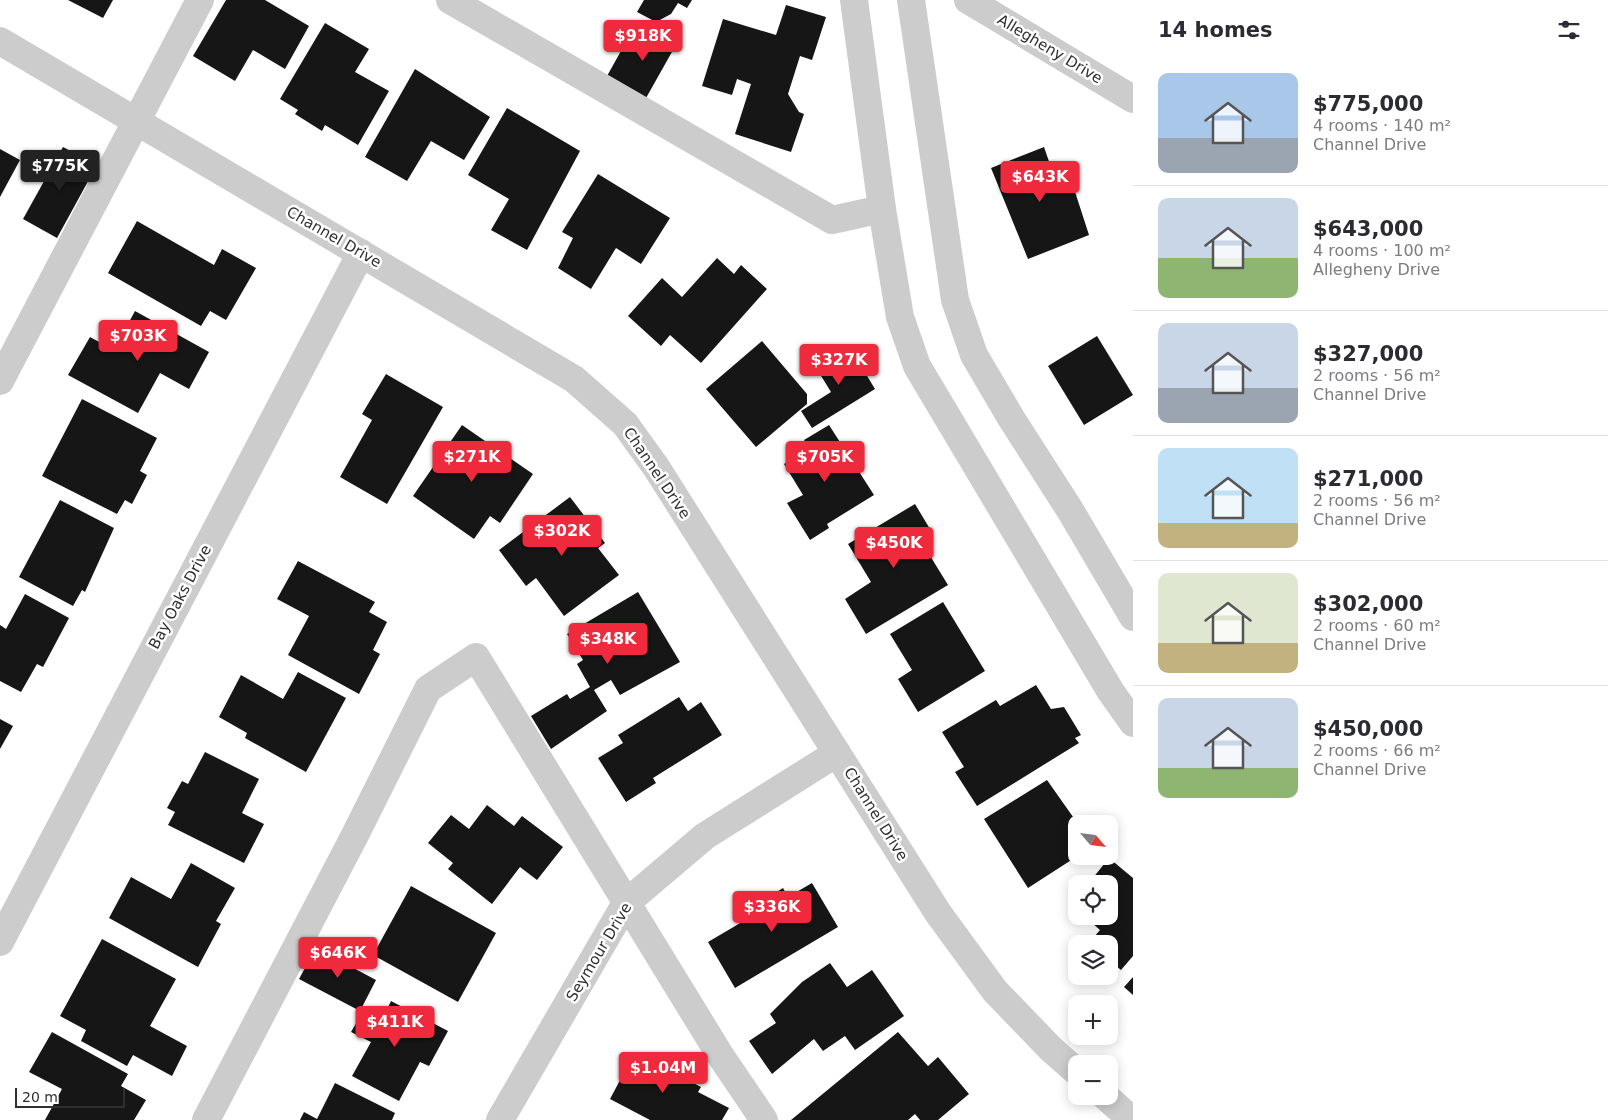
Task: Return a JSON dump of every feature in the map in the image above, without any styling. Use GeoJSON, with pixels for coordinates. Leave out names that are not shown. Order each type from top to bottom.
{"type":"FeatureCollection","features":[{"type":"Feature","properties":{"kind":"street"},"geometry":{"type":"LineString","coordinates":[[0,381],[200,0]]}},
{"type":"Feature","properties":{"kind":"street"},"geometry":{"type":"LineString","coordinates":[[450,0],[832,220],[882,209]]}},
{"type":"Feature","properties":{"kind":"street"},"geometry":{"type":"LineString","coordinates":[[854,0],[882,209],[900,317],[917,366],[1111,692],[1133,723]]}},
{"type":"Feature","properties":{"kind":"street"},"geometry":{"type":"LineString","coordinates":[[911,0],[955,300],[974,355],[1011,418],[1070,510],[1133,617]]}},
{"type":"Feature","properties":{"kind":"street","name":"Allegheny Drive"},"geometry":{"type":"LineString","coordinates":[[968,0],[1133,99]]}},
{"type":"Feature","properties":{"kind":"street","name":"Channel Drive"},"geometry":{"type":"LineString","coordinates":[[0,41],[574,379],[625,424],[656,467],[938,913],[995,991],[1068,1064]]}},
{"type":"Feature","properties":{"kind":"street","name":"Bay Oaks Drive"},"geometry":{"type":"LineString","coordinates":[[0,942],[361,253]]}},
{"type":"Feature","properties":{"kind":"street"},"geometry":{"type":"LineString","coordinates":[[206,1120],[354,837],[428,689],[476,657],[720,1055],[764,1120]]}},
{"type":"Feature","properties":{"kind":"street","name":"Seymour Drive"},"geometry":{"type":"LineString","coordinates":[[500,1120],[626,903],[705,836],[837,753]]}},
{"type":"Feature","properties":{"kind":"street"},"geometry":{"type":"LineString","coordinates":[[1115,1105],[1132,1120]]}},
{"type":"Feature","properties":{"kind":"building"},"geometry":{"type":"Polygon","coordinates":[[[68,0],[113,0],[103,18],[68,0]]]}},
{"type":"Feature","properties":{"kind":"building"},"geometry":{"type":"Polygon","coordinates":[[[226,0],[265,0],[309,26],[285,69],[253,50],[235,81],[193,56],[226,0]]]}},
{"type":"Feature","properties":{"kind":"building"},"geometry":{"type":"Polygon","coordinates":[[[644,0],[692,0],[687,8],[678,3],[671,14],[656,22],[637,12],[644,0]]]}},
{"type":"Feature","properties":{"kind":"building"},"geometry":{"type":"Polygon","coordinates":[[[786,5],[826,17],[812,60],[800,56],[788,94],[799,112],[804,114],[791,152],[735,134],[751,84],[737,79],[732,95],[702,86],[723,19],[776,35],[786,5]]]}},
{"type":"Feature","properties":{"kind":"building"},"geometry":{"type":"Polygon","coordinates":[[[325,23],[369,49],[355,72],[389,91],[358,145],[325,125],[322,131],[295,114],[298,110],[280,99],[325,23]]]}},
{"type":"Feature","properties":{"kind":"building"},"geometry":{"type":"Polygon","coordinates":[[[647,26],[677,43],[646,98],[607,76],[626,42],[635,47],[647,26]]]}},
{"type":"Feature","properties":{"kind":"building"},"geometry":{"type":"Polygon","coordinates":[[[415,69],[490,117],[464,160],[431,141],[407,181],[365,157],[415,69]]]}},
{"type":"Feature","properties":{"kind":"building"},"geometry":{"type":"Polygon","coordinates":[[[507,108],[580,151],[527,250],[491,230],[509,199],[468,175],[507,108]]]}},
{"type":"Feature","properties":{"kind":"building"},"geometry":{"type":"Polygon","coordinates":[[[63,147],[97,165],[57,238],[23,219],[63,147]]]}},
{"type":"Feature","properties":{"kind":"building"},"geometry":{"type":"Polygon","coordinates":[[[1044,147],[1053,173],[1067,167],[1089,235],[1028,259],[991,168],[1044,147]]]}},
{"type":"Feature","properties":{"kind":"building"},"geometry":{"type":"Polygon","coordinates":[[[0,149],[20,160],[0,197],[0,149]]]}},
{"type":"Feature","properties":{"kind":"building"},"geometry":{"type":"Polygon","coordinates":[[[598,174],[670,218],[641,264],[616,248],[591,289],[558,268],[573,238],[562,232],[598,174]]]}},
{"type":"Feature","properties":{"kind":"building"},"geometry":{"type":"Polygon","coordinates":[[[137,221],[214,265],[222,249],[256,268],[226,320],[210,311],[201,326],[108,273],[137,221]]]}},
{"type":"Feature","properties":{"kind":"building"},"geometry":{"type":"Polygon","coordinates":[[[717,258],[734,274],[741,265],[767,289],[701,363],[670,335],[661,346],[628,316],[662,278],[682,297],[717,258]]]}},
{"type":"Feature","properties":{"kind":"building"},"geometry":{"type":"Polygon","coordinates":[[[135,311],[209,352],[189,389],[160,373],[138,413],[68,375],[90,337],[114,350],[135,311]]]}},
{"type":"Feature","properties":{"kind":"building"},"geometry":{"type":"Polygon","coordinates":[[[1097,336],[1133,395],[1084,425],[1048,366],[1097,336]]]}},
{"type":"Feature","properties":{"kind":"building"},"geometry":{"type":"Polygon","coordinates":[[[762,341],[807,394],[807,404],[756,447],[706,389],[762,341]]]}},
{"type":"Feature","properties":{"kind":"building"},"geometry":{"type":"Polygon","coordinates":[[[849,346],[875,389],[812,428],[801,411],[831,392],[815,366],[849,346]]]}},
{"type":"Feature","properties":{"kind":"building"},"geometry":{"type":"Polygon","coordinates":[[[386,374],[443,407],[387,504],[340,477],[372,420],[362,414],[386,374]]]}},
{"type":"Feature","properties":{"kind":"building"},"geometry":{"type":"Polygon","coordinates":[[[82,399],[157,438],[140,471],[147,475],[132,504],[125,500],[117,514],[42,476],[82,399]]]}},
{"type":"Feature","properties":{"kind":"building"},"geometry":{"type":"Polygon","coordinates":[[[462,425],[533,474],[500,523],[490,516],[474,539],[413,496],[462,425]]]}},
{"type":"Feature","properties":{"kind":"building"},"geometry":{"type":"Polygon","coordinates":[[[829,425],[874,495],[827,524],[829,528],[810,540],[787,503],[803,495],[784,464],[809,448],[804,440],[829,425]]]}},
{"type":"Feature","properties":{"kind":"building"},"geometry":{"type":"Polygon","coordinates":[[[570,497],[605,543],[598,548],[619,575],[564,616],[536,578],[526,586],[499,550],[570,497]]]}},
{"type":"Feature","properties":{"kind":"building"},"geometry":{"type":"Polygon","coordinates":[[[60,500],[114,528],[85,592],[82,590],[73,606],[19,577],[60,500]]]}},
{"type":"Feature","properties":{"kind":"building"},"geometry":{"type":"Polygon","coordinates":[[[915,504],[933,534],[921,541],[948,585],[866,634],[845,599],[871,582],[848,544],[915,504]]]}},
{"type":"Feature","properties":{"kind":"building"},"geometry":{"type":"Polygon","coordinates":[[[298,561],[375,602],[369,612],[387,622],[373,650],[380,654],[359,694],[288,655],[309,616],[277,599],[298,561]]]}},
{"type":"Feature","properties":{"kind":"building"},"geometry":{"type":"Polygon","coordinates":[[[638,592],[680,662],[620,695],[611,680],[594,690],[607,711],[551,749],[531,716],[567,694],[570,699],[590,687],[577,664],[583,660],[567,634],[638,592]]]}},
{"type":"Feature","properties":{"kind":"building"},"geometry":{"type":"Polygon","coordinates":[[[25,594],[69,618],[43,667],[37,664],[21,692],[0,681],[0,625],[6,629],[25,594]]]}},
{"type":"Feature","properties":{"kind":"building"},"geometry":{"type":"Polygon","coordinates":[[[943,602],[985,671],[918,712],[898,679],[912,670],[890,634],[943,602]]]}},
{"type":"Feature","properties":{"kind":"building"},"geometry":{"type":"Polygon","coordinates":[[[298,672],[346,698],[306,772],[245,738],[247,733],[219,717],[241,675],[283,699],[298,672]]]}},
{"type":"Feature","properties":{"kind":"building"},"geometry":{"type":"Polygon","coordinates":[[[1036,685],[1051,709],[1064,707],[1081,735],[1075,738],[1079,743],[977,806],[955,772],[964,767],[942,732],[996,700],[1000,706],[1036,685]]]}},
{"type":"Feature","properties":{"kind":"building"},"geometry":{"type":"Polygon","coordinates":[[[679,697],[688,711],[701,702],[722,735],[653,778],[656,783],[626,802],[598,758],[623,743],[618,735],[679,697]]]}},
{"type":"Feature","properties":{"kind":"building"},"geometry":{"type":"Polygon","coordinates":[[[0,719],[13,726],[0,749],[0,719]]]}},
{"type":"Feature","properties":{"kind":"building"},"geometry":{"type":"Polygon","coordinates":[[[205,752],[259,779],[242,813],[264,824],[244,863],[168,825],[175,812],[167,808],[182,781],[188,784],[205,752]]]}},
{"type":"Feature","properties":{"kind":"building"},"geometry":{"type":"Polygon","coordinates":[[[1047,780],[1072,815],[1068,815],[1068,862],[1028,888],[984,819],[1047,780]]]}},
{"type":"Feature","properties":{"kind":"building"},"geometry":{"type":"Polygon","coordinates":[[[487,805],[514,826],[522,816],[563,847],[537,880],[520,867],[492,904],[448,869],[453,863],[428,843],[451,815],[469,829],[487,805]]]}},
{"type":"Feature","properties":{"kind":"building"},"geometry":{"type":"Polygon","coordinates":[[[191,863],[235,888],[216,921],[221,924],[198,967],[109,918],[131,877],[171,899],[191,863]]]}},
{"type":"Feature","properties":{"kind":"building"},"geometry":{"type":"Polygon","coordinates":[[[1103,865],[1117,865],[1133,878],[1133,956],[1121,970],[1118,968],[1118,935],[1096,935],[1100,930],[1094,925],[1118,925],[1118,875],[1095,875],[1103,865]]]}},
{"type":"Feature","properties":{"kind":"building"},"geometry":{"type":"Polygon","coordinates":[[[812,883],[838,927],[735,988],[708,942],[747,919],[743,913],[783,888],[788,897],[812,883]]]}},
{"type":"Feature","properties":{"kind":"building"},"geometry":{"type":"Polygon","coordinates":[[[411,886],[496,933],[458,1002],[373,955],[411,886]]]}},
{"type":"Feature","properties":{"kind":"building"},"geometry":{"type":"Polygon","coordinates":[[[102,939],[176,979],[150,1026],[187,1046],[172,1076],[133,1055],[127,1066],[81,1041],[86,1030],[60,1016],[102,939]]]}},
{"type":"Feature","properties":{"kind":"building"},"geometry":{"type":"Polygon","coordinates":[[[316,948],[376,980],[360,1011],[299,979],[316,948]]]}},
{"type":"Feature","properties":{"kind":"building"},"geometry":{"type":"Polygon","coordinates":[[[830,963],[847,987],[872,970],[904,1016],[855,1050],[845,1036],[823,1051],[814,1039],[772,1074],[749,1041],[776,1023],[770,1014],[802,982],[830,963]]]}},
{"type":"Feature","properties":{"kind":"building"},"geometry":{"type":"Polygon","coordinates":[[[1133,977],[1133,995],[1124,987],[1133,977]]]}},
{"type":"Feature","properties":{"kind":"building"},"geometry":{"type":"Polygon","coordinates":[[[391,1001],[448,1031],[429,1066],[420,1062],[399,1101],[352,1076],[371,1042],[351,1032],[366,1006],[384,1016],[391,1001]]]}},
{"type":"Feature","properties":{"kind":"building"},"geometry":{"type":"Polygon","coordinates":[[[52,1032],[128,1074],[121,1086],[146,1100],[134,1120],[45,1120],[62,1089],[29,1072],[52,1032]]]}},
{"type":"Feature","properties":{"kind":"building"},"geometry":{"type":"Polygon","coordinates":[[[898,1032],[928,1066],[938,1057],[969,1094],[938,1120],[920,1120],[915,1114],[908,1120],[791,1120],[898,1032]]]}},
{"type":"Feature","properties":{"kind":"building"},"geometry":{"type":"Polygon","coordinates":[[[635,1052],[701,1087],[698,1092],[729,1108],[722,1120],[650,1120],[610,1099],[635,1052]]]}},
{"type":"Feature","properties":{"kind":"building"},"geometry":{"type":"Polygon","coordinates":[[[335,1083],[395,1113],[392,1120],[300,1120],[304,1112],[317,1119],[335,1083]]]}}]}
